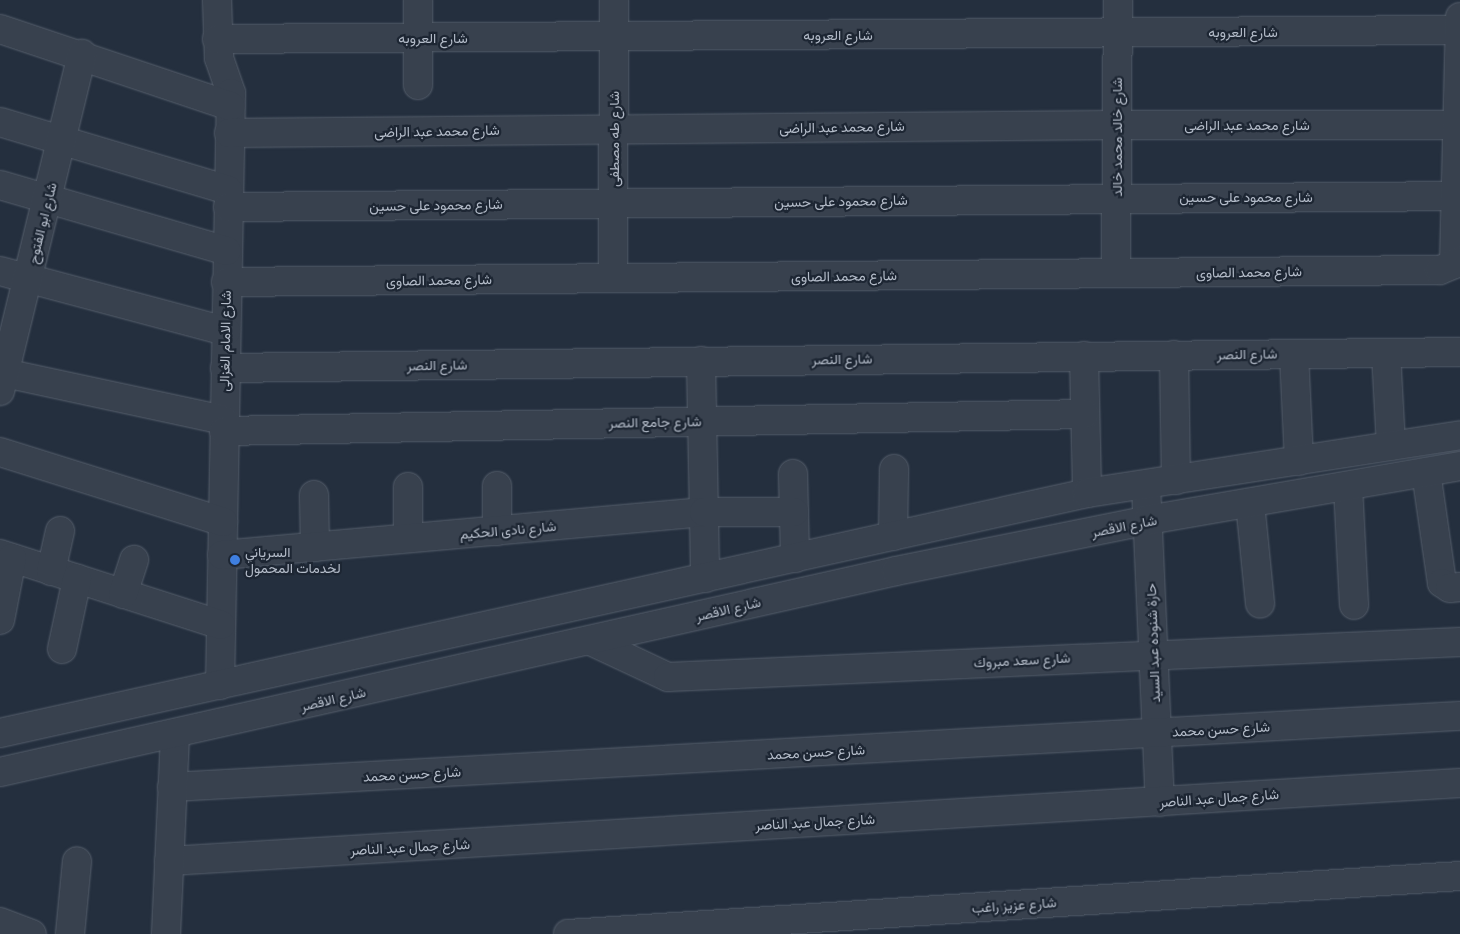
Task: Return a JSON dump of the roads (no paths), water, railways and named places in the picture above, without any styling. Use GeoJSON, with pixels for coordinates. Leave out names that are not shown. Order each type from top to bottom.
{"type":"FeatureCollection","features":[{"type":"Feature","properties":{"kind":"street","name":"شارع الامام الغزالى"},"geometry":{"type":"LineString","coordinates":[[217,0],[218,58],[231,93],[220,685]]}},
{"type":"Feature","properties":{"kind":"street"},"geometry":{"type":"LineString","coordinates":[[418,0],[418,85]]}},
{"type":"Feature","properties":{"kind":"street","name":"شارع طه مصطفى"},"geometry":{"type":"LineString","coordinates":[[614,0],[614,278]]}},
{"type":"Feature","properties":{"kind":"street","name":"شارع خالد محمد خالد"},"geometry":{"type":"LineString","coordinates":[[1116,273],[1118,0]]}},
{"type":"Feature","properties":{"kind":"street","name":"شارع العروبه"},"geometry":{"type":"LineString","coordinates":[[217,39],[1117,33],[1459,24]]}},
{"type":"Feature","properties":{"kind":"street"},"geometry":{"type":"LineString","coordinates":[[1457,263],[1455,196],[1459,24]]}},
{"type":"Feature","properties":{"kind":"street"},"geometry":{"type":"LineString","coordinates":[[0,29],[82,54],[230,106]]}},
{"type":"Feature","properties":{"kind":"street","name":"شارع ابو الفتوح"},"geometry":{"type":"LineString","coordinates":[[2,379],[48,199],[82,54]]}},
{"type":"Feature","properties":{"kind":"street","name":"شارع محمود على حسين"},"geometry":{"type":"LineString","coordinates":[[0,122],[62,141],[228,199],[614,204],[1455,196]]}},
{"type":"Feature","properties":{"kind":"street","name":"شارع محمد عبد الراضى"},"geometry":{"type":"LineString","coordinates":[[229,133],[1117,124],[1456,125]]}},
{"type":"Feature","properties":{"kind":"street"},"geometry":{"type":"LineString","coordinates":[[0,185],[227,251]]}},
{"type":"Feature","properties":{"kind":"street","name":"شارع محمد الصاوى"},"geometry":{"type":"LineString","coordinates":[[226,282],[1440,270],[1457,263]]}},
{"type":"Feature","properties":{"kind":"street"},"geometry":{"type":"LineString","coordinates":[[0,271],[226,331]]}},
{"type":"Feature","properties":{"kind":"street","name":"شارع النصر"},"geometry":{"type":"LineString","coordinates":[[225,368],[1460,352]]}},
{"type":"Feature","properties":{"kind":"street"},"geometry":{"type":"LineString","coordinates":[[1386,353],[1391,446]]}},
{"type":"Feature","properties":{"kind":"street"},"geometry":{"type":"LineString","coordinates":[[1294,354],[1299,460]]}},
{"type":"Feature","properties":{"kind":"street"},"geometry":{"type":"LineString","coordinates":[[1174,355],[1176,480]]}},
{"type":"Feature","properties":{"kind":"street"},"geometry":{"type":"LineString","coordinates":[[1084,356],[1087,493]]}},
{"type":"Feature","properties":{"kind":"street"},"geometry":{"type":"LineString","coordinates":[[701,361],[705,578]]}},
{"type":"Feature","properties":{"kind":"street","name":"شارع جامع النصر"},"geometry":{"type":"LineString","coordinates":[[2,379],[224,425],[702,422],[1085,414]]}},
{"type":"Feature","properties":{"kind":"street"},"geometry":{"type":"LineString","coordinates":[[0,733],[1087,493],[1460,435]]}},
{"type":"Feature","properties":{"kind":"street"},"geometry":{"type":"LineString","coordinates":[[0,452],[223,522]]}},
{"type":"Feature","properties":{"kind":"street","name":"شارع الاقصر"},"geometry":{"type":"LineString","coordinates":[[0,772],[591,641],[896,571],[1148,520],[1460,466]]}},
{"type":"Feature","properties":{"kind":"street"},"geometry":{"type":"LineString","coordinates":[[893,536],[894,470]]}},
{"type":"Feature","properties":{"kind":"street"},"geometry":{"type":"LineString","coordinates":[[1426,472],[1442,583],[1450,588],[1460,587]]}},
{"type":"Feature","properties":{"kind":"street"},"geometry":{"type":"LineString","coordinates":[[793,474],[795,558]]}},
{"type":"Feature","properties":{"kind":"street","name":"حارة شنوده عبد السيد"},"geometry":{"type":"LineString","coordinates":[[1146,485],[1160,802]]}},
{"type":"Feature","properties":{"kind":"street"},"geometry":{"type":"LineString","coordinates":[[497,486],[497,531]]}},
{"type":"Feature","properties":{"kind":"street"},"geometry":{"type":"LineString","coordinates":[[1348,486],[1354,605]]}},
{"type":"Feature","properties":{"kind":"street"},"geometry":{"type":"LineString","coordinates":[[408,487],[408,538]]}},
{"type":"Feature","properties":{"kind":"street"},"geometry":{"type":"LineString","coordinates":[[314,495],[315,547]]}},
{"type":"Feature","properties":{"kind":"street"},"geometry":{"type":"LineString","coordinates":[[1250,503],[1260,604]]}},
{"type":"Feature","properties":{"kind":"street","name":"شارع نادى الحكيم"},"geometry":{"type":"LineString","coordinates":[[222,555],[704,512],[794,512]]}},
{"type":"Feature","properties":{"kind":"street"},"geometry":{"type":"LineString","coordinates":[[51,571],[60,531]]}},
{"type":"Feature","properties":{"kind":"street"},"geometry":{"type":"LineString","coordinates":[[0,620],[6,556],[221,625]]}},
{"type":"Feature","properties":{"kind":"street"},"geometry":{"type":"LineString","coordinates":[[123,594],[134,560]]}},
{"type":"Feature","properties":{"kind":"street"},"geometry":{"type":"LineString","coordinates":[[62,649],[77,579]]}},
{"type":"Feature","properties":{"kind":"street","name":"شارع سعد مبروك"},"geometry":{"type":"LineString","coordinates":[[591,641],[668,677],[1154,653],[1460,642]]}},
{"type":"Feature","properties":{"kind":"street","name":"شارع حسن محمد"},"geometry":{"type":"LineString","coordinates":[[172,787],[1460,716]]}},
{"type":"Feature","properties":{"kind":"street"},"geometry":{"type":"LineString","coordinates":[[166,934],[174,734]]}},
{"type":"Feature","properties":{"kind":"street","name":"شارع جمال عبد الناصر"},"geometry":{"type":"LineString","coordinates":[[169,861],[1460,783]]}},
{"type":"Feature","properties":{"kind":"street"},"geometry":{"type":"LineString","coordinates":[[70,934],[77,861]]}},
{"type":"Feature","properties":{"kind":"street","name":"شارع عزيز راغب"},"geometry":{"type":"LineString","coordinates":[[568,934],[1460,876]]}},
{"type":"Feature","properties":{"kind":"street"},"geometry":{"type":"LineString","coordinates":[[0,922],[32,934]]}},
{"type":"Feature","properties":{"kind":"place","name":"السرياني لخدمات المحمول"},"geometry":{"type":"Point","coordinates":[235,560]}}]}
